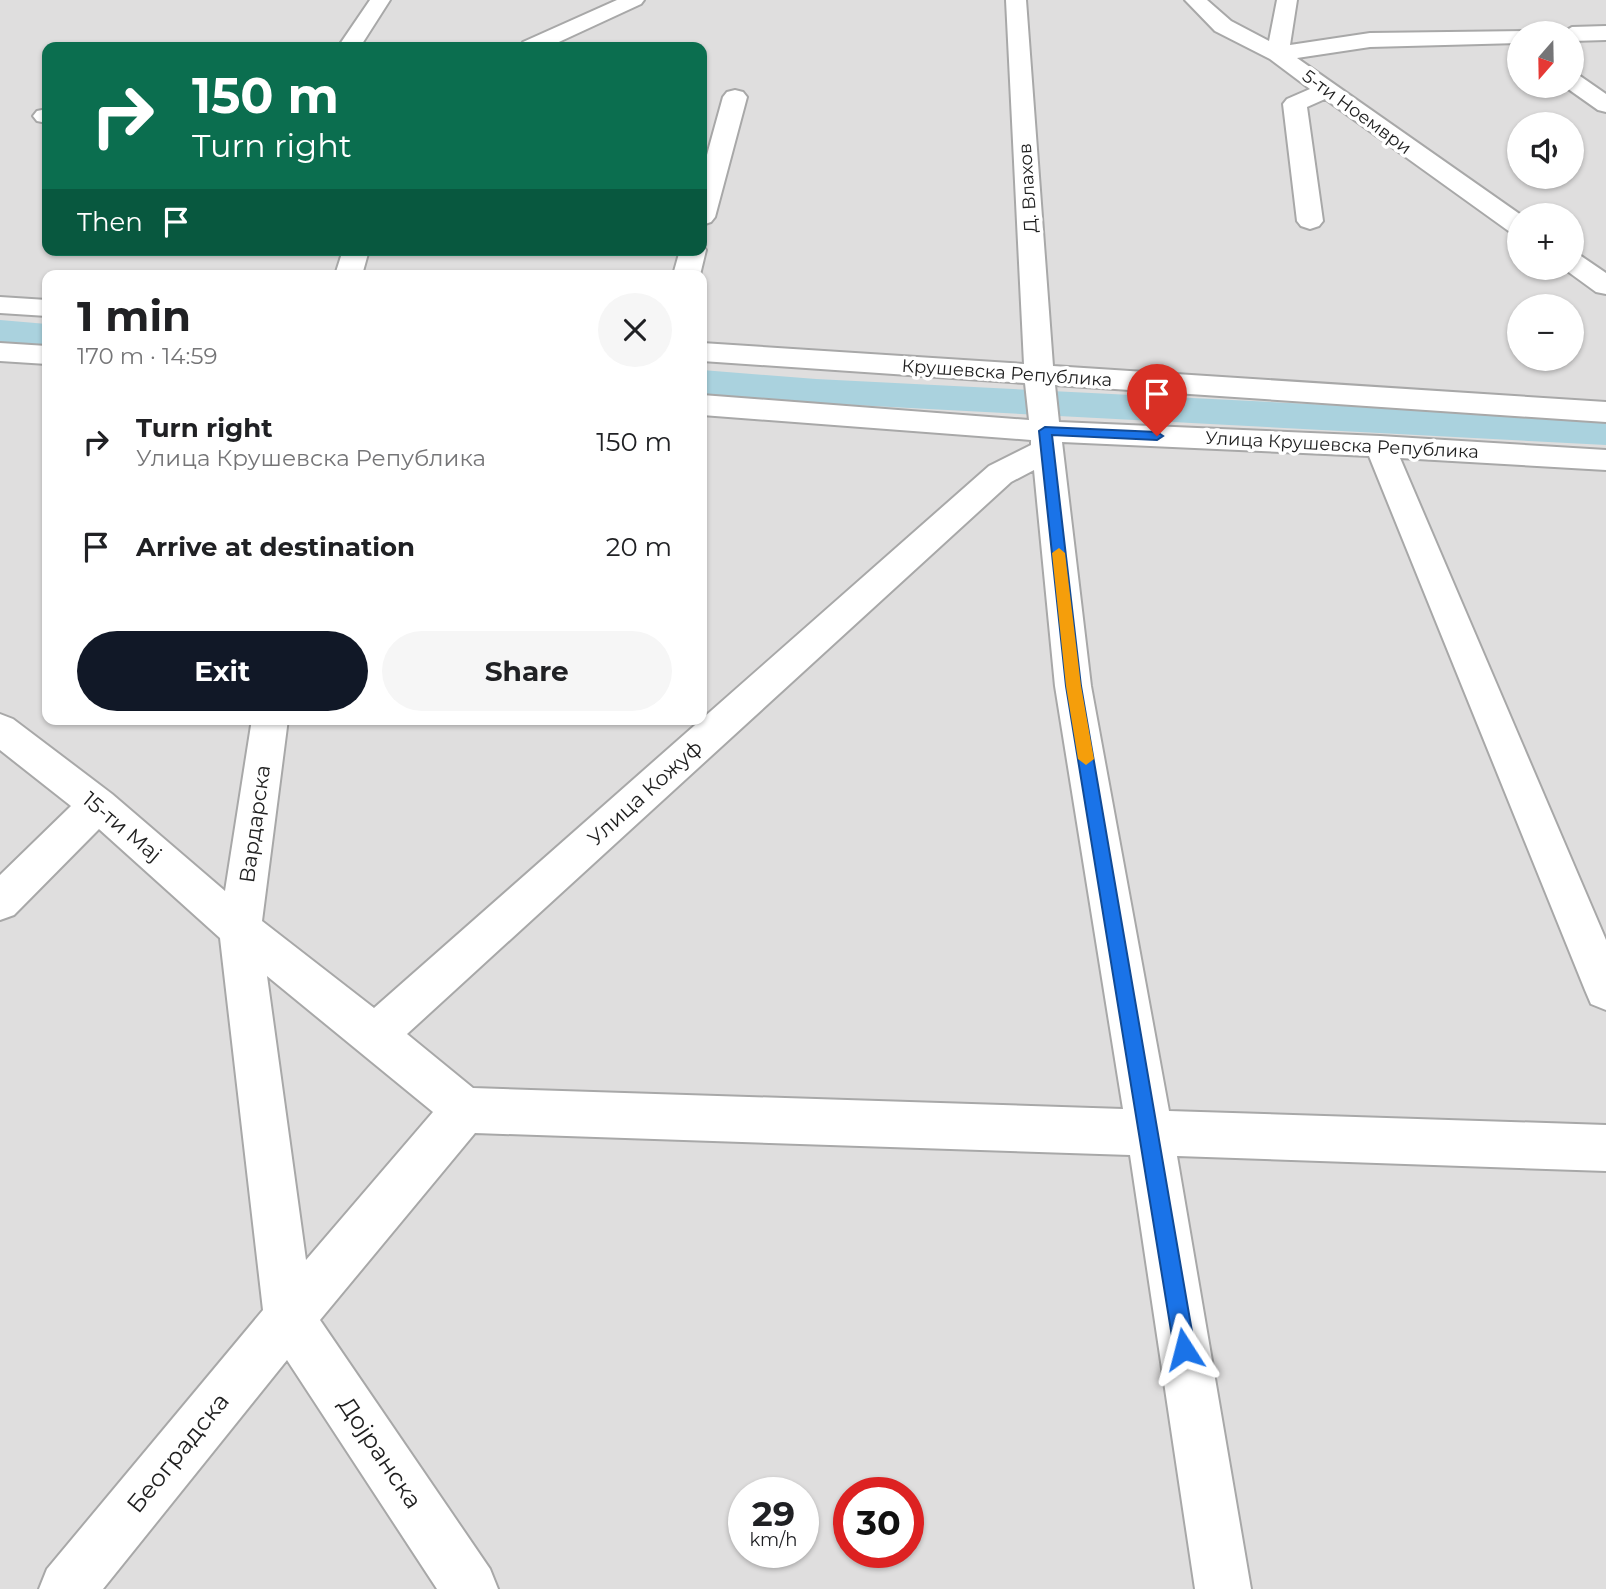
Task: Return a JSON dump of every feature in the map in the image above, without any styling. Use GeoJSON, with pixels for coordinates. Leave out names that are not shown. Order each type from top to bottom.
{"type":"FeatureCollection","features":[{"type":"Feature","properties":{"kind":"street"},"geometry":{"type":"LineString","coordinates":[[352,42],[380,0]]}},
{"type":"Feature","properties":{"kind":"street"},"geometry":{"type":"LineString","coordinates":[[542,42],[634,0]]}},
{"type":"Feature","properties":{"kind":"street","name":"Д. Влахов"},"geometry":{"type":"LineString","coordinates":[[1016,0],[1039,375],[1073,686],[1150,1135],[1223,1589]]}},
{"type":"Feature","properties":{"kind":"street","name":"5-ти Ноември"},"geometry":{"type":"LineString","coordinates":[[1195,0],[1223,26],[1278,54],[1507,218]]}},
{"type":"Feature","properties":{"kind":"street"},"geometry":{"type":"LineString","coordinates":[[1287,0],[1278,54],[1370,40],[1507,39]]}},
{"type":"Feature","properties":{"kind":"street"},"geometry":{"type":"LineString","coordinates":[[1584,34],[1606,33]]}},
{"type":"Feature","properties":{"kind":"street"},"geometry":{"type":"LineString","coordinates":[[1584,89],[1606,104]]}},
{"type":"Feature","properties":{"kind":"street"},"geometry":{"type":"LineString","coordinates":[[1310,221],[1295,104],[1327,90]]}},
{"type":"Feature","properties":{"kind":"street"},"geometry":{"type":"LineString","coordinates":[[707,199],[735,97]]}},
{"type":"Feature","properties":{"kind":"street"},"geometry":{"type":"LineString","coordinates":[[1584,270],[1606,286]]}},
{"type":"Feature","properties":{"kind":"street"},"geometry":{"type":"LineString","coordinates":[[0,304],[42,308]]}},
{"type":"Feature","properties":{"kind":"street"},"geometry":{"type":"LineString","coordinates":[[0,352],[42,355]]}},
{"type":"Feature","properties":{"kind":"street","name":"Крушевска Република"},"geometry":{"type":"LineString","coordinates":[[707,352],[1606,412]]}},
{"type":"Feature","properties":{"kind":"street","name":"Улица Крушевска Република"},"geometry":{"type":"LineString","coordinates":[[707,406],[1046,441],[1380,446],[1606,460]]}},
{"type":"Feature","properties":{"kind":"street","name":"Улица Кожуф"},"geometry":{"type":"LineString","coordinates":[[375,1035],[1000,474],[1046,441]]}},
{"type":"Feature","properties":{"kind":"street"},"geometry":{"type":"LineString","coordinates":[[1380,446],[1606,990]]}},
{"type":"Feature","properties":{"kind":"street","name":"Вардарска"},"geometry":{"type":"LineString","coordinates":[[269,725],[240,929],[289,1318]]}},
{"type":"Feature","properties":{"kind":"street","name":"15-ти Мај"},"geometry":{"type":"LineString","coordinates":[[0,729],[98,805],[240,929],[465,1110]]}},
{"type":"Feature","properties":{"kind":"street"},"geometry":{"type":"LineString","coordinates":[[0,902],[98,805]]}},
{"type":"Feature","properties":{"kind":"street"},"geometry":{"type":"LineString","coordinates":[[465,1110],[1606,1149]]}},
{"type":"Feature","properties":{"kind":"street","name":"Београдска"},"geometry":{"type":"LineString","coordinates":[[67,1589],[289,1318],[465,1110]]}},
{"type":"Feature","properties":{"kind":"street","name":"Дојранска"},"geometry":{"type":"LineString","coordinates":[[289,1318],[470,1589]]}},
{"type":"Feature","properties":{"kind":"shaded area"},"geometry":{"type":"Polygon","coordinates":[[[0,0],[1606,0],[1606,1589],[0,1589],[0,0]]]}},
{"type":"Feature","properties":{"kind":"waterway"},"geometry":{"type":"LineString","coordinates":[[0,331],[42,335]]}},
{"type":"Feature","properties":{"kind":"waterway"},"geometry":{"type":"LineString","coordinates":[[707,382],[816,391],[1606,432]]}},
{"type":"Feature","properties":{"kind":"slow traffic"},"geometry":{"type":"LineString","coordinates":[[1059,553],[1073,686],[1086,759]]}},
{"type":"Feature","properties":{"kind":"route"},"geometry":{"type":"LineString","coordinates":[[1157,436],[1045,431],[1073,686],[1184,1349]]}}]}
